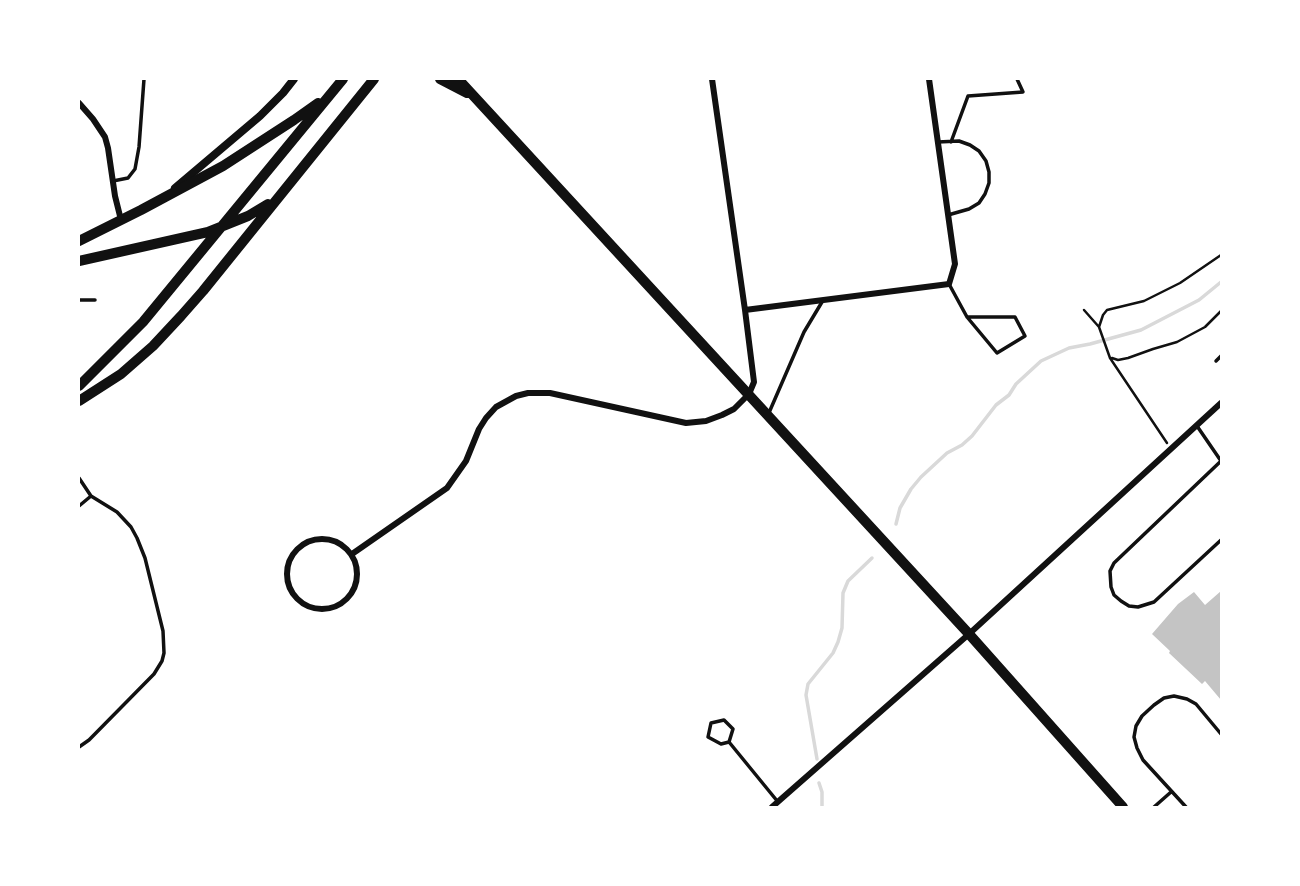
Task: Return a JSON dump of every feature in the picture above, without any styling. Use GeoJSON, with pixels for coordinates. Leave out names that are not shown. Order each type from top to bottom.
{"type":"FeatureCollection","features":[{"type":"Feature","properties":{"kind":"main road"},"geometry":{"type":"LineString","coordinates":[[440,79],[472,96]]}},
{"type":"Feature","properties":{"kind":"main road"},"geometry":{"type":"LineString","coordinates":[[458,79],[969,634],[1123,807]]}},
{"type":"Feature","properties":{"kind":"main road"},"geometry":{"type":"LineString","coordinates":[[79,401],[121,374],[169,330],[374,80]]}},
{"type":"Feature","properties":{"kind":"main road"},"geometry":{"type":"LineString","coordinates":[[79,241],[206,176],[315,105],[341,82]]}},
{"type":"Feature","properties":{"kind":"main road"},"geometry":{"type":"LineString","coordinates":[[79,386],[143,323],[341,82]]}},
{"type":"Feature","properties":{"kind":"main road"},"geometry":{"type":"LineString","coordinates":[[79,261],[222,227],[248,216],[276,199]]}},
{"type":"Feature","properties":{"kind":"street"},"geometry":{"type":"LineString","coordinates":[[161,200],[260,116],[294,79]]}},
{"type":"Feature","properties":{"kind":"street"},"geometry":{"type":"LineString","coordinates":[[352,554],[447,488],[466,461],[486,418],[496,407],[516,396],[550,393],[686,423],[706,421],[722,415],[734,409],[749,394],[754,382],[746,310],[712,79]]}},
{"type":"Feature","properties":{"kind":"street"},"geometry":{"type":"LineString","coordinates":[[746,310],[949,284],[955,264],[929,79]]}},
{"type":"Feature","properties":{"kind":"street"},"geometry":{"type":"LineString","coordinates":[[79,103],[93,119],[108,148],[121,220]]}},
{"type":"Feature","properties":{"kind":"street"},"geometry":{"type":"LineString","coordinates":[[775,805],[969,634],[1221,403]]}},
{"type":"Feature","properties":{"kind":"street"},"geometry":{"type":"LineString","coordinates":[[321,538],[333,540],[344,545],[352,554],[358,578],[354,590],[346,600],[326,609],[313,608],[302,603],[293,594],[287,574],[289,561],[295,551],[309,541],[321,538]]}},
{"type":"Feature","properties":{"kind":"lane"},"geometry":{"type":"LineString","coordinates":[[113,181],[128,178],[135,170],[144,79]]}},
{"type":"Feature","properties":{"kind":"lane"},"geometry":{"type":"LineString","coordinates":[[951,142],[968,96],[1023,92],[1017,79]]}},
{"type":"Feature","properties":{"kind":"lane"},"geometry":{"type":"LineString","coordinates":[[938,142],[959,141],[970,145],[986,161],[989,172],[989,183],[979,203],[970,209],[948,215]]}},
{"type":"Feature","properties":{"kind":"lane"},"geometry":{"type":"LineString","coordinates":[[949,284],[967,317],[997,353],[1025,336],[1016,317],[967,317]]}},
{"type":"Feature","properties":{"kind":"lane"},"geometry":{"type":"LineString","coordinates":[[79,300],[95,300]]}},
{"type":"Feature","properties":{"kind":"lane"},"geometry":{"type":"LineString","coordinates":[[768,415],[804,332],[823,300]]}},
{"type":"Feature","properties":{"kind":"lane"},"geometry":{"type":"LineString","coordinates":[[1216,361],[1221,356]]}},
{"type":"Feature","properties":{"kind":"lane"},"geometry":{"type":"LineString","coordinates":[[1197,426],[1221,461],[1114,563],[1110,571],[1114,595],[1129,606],[1138,607],[1154,602],[1221,540]]}},
{"type":"Feature","properties":{"kind":"lane"},"geometry":{"type":"LineString","coordinates":[[79,478],[91,496],[117,512],[138,538],[164,643],[162,661],[154,674],[79,747]]}},
{"type":"Feature","properties":{"kind":"lane"},"geometry":{"type":"LineString","coordinates":[[79,506],[91,496]]}},
{"type":"Feature","properties":{"kind":"lane"},"geometry":{"type":"LineString","coordinates":[[1186,807],[1143,760],[1134,737],[1136,726],[1142,716],[1164,698],[1174,696],[1196,704],[1221,734]]}},
{"type":"Feature","properties":{"kind":"lane"},"geometry":{"type":"LineString","coordinates":[[724,720],[733,729],[729,741],[721,744],[708,737],[711,723],[724,720]]}},
{"type":"Feature","properties":{"kind":"lane"},"geometry":{"type":"LineString","coordinates":[[729,741],[775,805]]}},
{"type":"Feature","properties":{"kind":"lane"},"geometry":{"type":"LineString","coordinates":[[1154,807],[1171,792]]}},
{"type":"Feature","properties":{"kind":"path"},"geometry":{"type":"LineString","coordinates":[[1099,327],[1107,310],[1144,301],[1180,283],[1221,255]]}},
{"type":"Feature","properties":{"kind":"path"},"geometry":{"type":"LineString","coordinates":[[1084,310],[1099,327],[1110,358],[1172,448]]}},
{"type":"Feature","properties":{"kind":"path"},"geometry":{"type":"LineString","coordinates":[[1110,358],[1128,358],[1177,342],[1205,327],[1221,311]]}},
{"type":"Feature","properties":{"kind":"building"},"geometry":{"type":"Polygon","coordinates":[[[1221,591],[1221,700],[1205,681],[1202,684],[1152,634],[1178,604],[1194,592],[1205,605],[1221,591]]]}},
{"type":"Feature","properties":{"kind":"waterway"},"geometry":{"type":"LineString","coordinates":[[896,524],[900,508],[921,477],[947,453],[972,436],[996,405],[1041,361],[1069,348],[1141,330],[1199,300],[1221,282]]}},
{"type":"Feature","properties":{"kind":"waterway"},"geometry":{"type":"LineString","coordinates":[[817,759],[806,695],[808,684],[833,653],[838,642],[842,628],[843,593],[848,581],[872,558]]}},
{"type":"Feature","properties":{"kind":"waterway"},"geometry":{"type":"LineString","coordinates":[[819,783],[822,807]]}}]}
